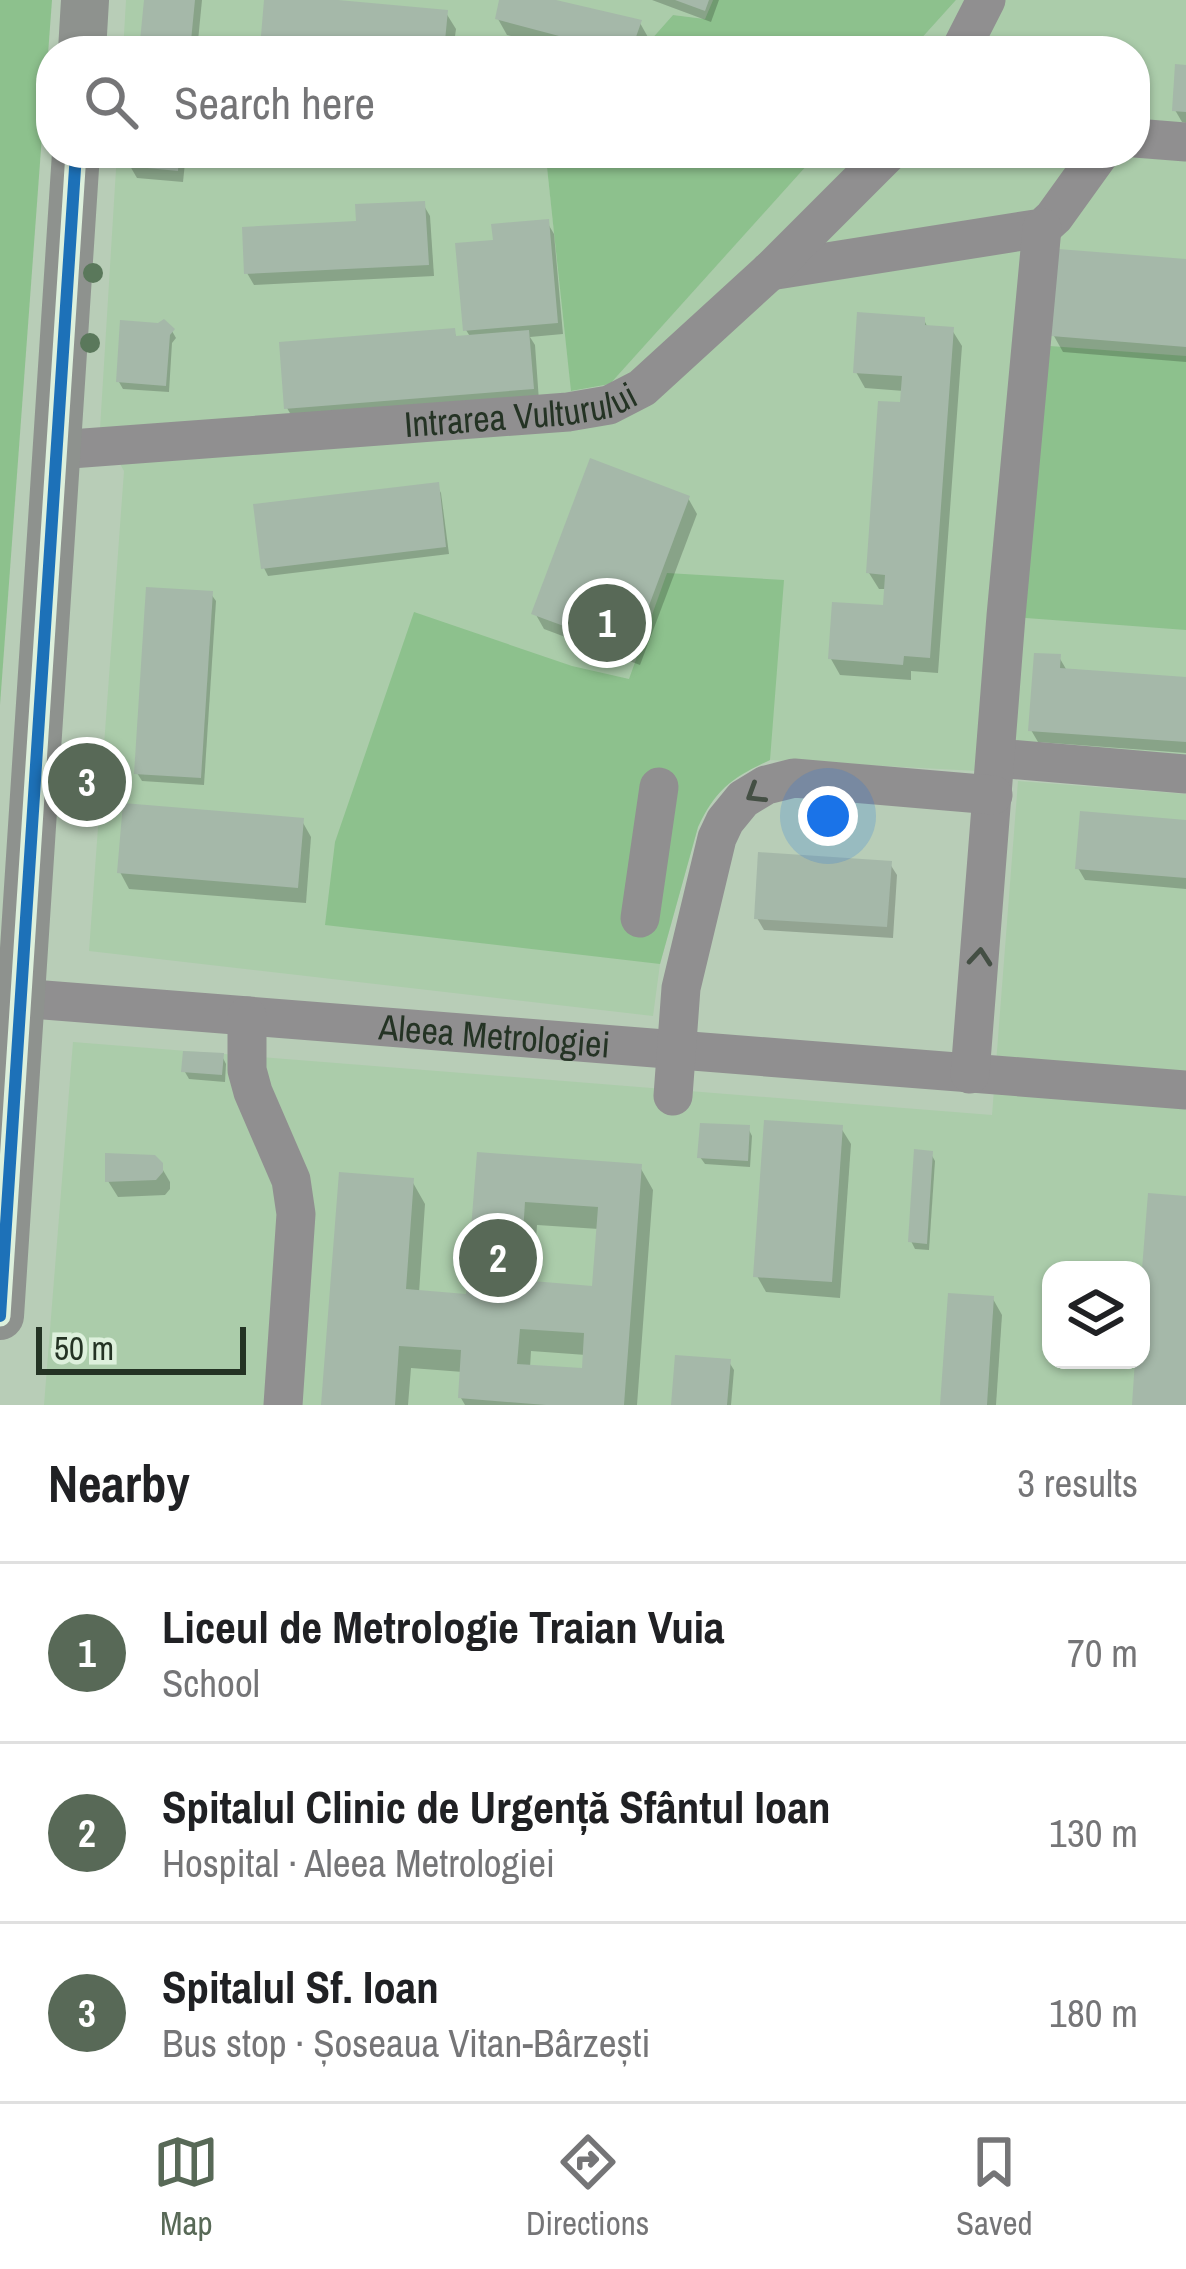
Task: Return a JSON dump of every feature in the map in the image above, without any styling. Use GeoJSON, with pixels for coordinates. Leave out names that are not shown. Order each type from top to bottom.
{"type":"FeatureCollection","features":[{"type":"Feature","properties":{"kind":"main road"},"geometry":{"type":"LineString","coordinates":[[83,36],[86,0]]}},
{"type":"Feature","properties":{"kind":"main road"},"geometry":{"type":"LineString","coordinates":[[1,1284],[75,168]]}},
{"type":"Feature","properties":{"kind":"street"},"geometry":{"type":"LineString","coordinates":[[968,36],[986,0]]}},
{"type":"Feature","properties":{"kind":"street"},"geometry":{"type":"LineString","coordinates":[[1150,139],[1186,142]]}},
{"type":"Feature","properties":{"kind":"street","name":"Intrarea Vulturului"},"geometry":{"type":"LineString","coordinates":[[56,450],[589,410],[628,397],[770,271],[873,168]]}},
{"type":"Feature","properties":{"kind":"street"},"geometry":{"type":"LineString","coordinates":[[770,271],[1042,228],[1089,168]]}},
{"type":"Feature","properties":{"kind":"street"},"geometry":{"type":"LineString","coordinates":[[970,1074],[1042,228]]}},
{"type":"Feature","properties":{"kind":"street"},"geometry":{"type":"LineString","coordinates":[[673,1096],[681,988],[717,838],[743,799],[766,784],[809,778],[1186,774]]}},
{"type":"Feature","properties":{"kind":"street"},"geometry":{"type":"LineString","coordinates":[[640,918],[659,787]]}},
{"type":"Feature","properties":{"kind":"street","name":"Aleea Metrologiei"},"geometry":{"type":"LineString","coordinates":[[19,998],[1186,1090]]}},
{"type":"Feature","properties":{"kind":"street"},"geometry":{"type":"LineString","coordinates":[[247,1016],[247,1070],[291,1180],[296,1214],[283,1405]]}},
{"type":"Feature","properties":{"kind":"shaded area"},"geometry":{"type":"Polygon","coordinates":[[[0,0],[52,0],[49,36],[36,36],[36,168],[40,168],[0,705],[0,0]]]}},
{"type":"Feature","properties":{"kind":"shaded area"},"geometry":{"type":"Polygon","coordinates":[[[126,0],[713,0],[705,19],[673,15],[654,36],[124,36],[126,0]]]}},
{"type":"Feature","properties":{"kind":"shaded area"},"geometry":{"type":"Polygon","coordinates":[[[713,0],[956,0],[924,36],[654,36],[673,15],[705,19],[713,0]]]}},
{"type":"Feature","properties":{"kind":"shaded area"},"geometry":{"type":"Polygon","coordinates":[[[956,0],[1186,0],[1186,763],[978,771],[770,760],[751,769],[724,786],[698,827],[660,964],[653,1016],[89,951],[124,471],[100,429],[116,168],[547,168],[572,391],[610,384],[804,168],[1150,168],[1150,36],[924,36],[956,0]]]}},
{"type":"Feature","properties":{"kind":"shaded area"},"geometry":{"type":"Polygon","coordinates":[[[547,168],[804,168],[610,384],[571,391],[547,168]]]}},
{"type":"Feature","properties":{"kind":"shaded area"},"geometry":{"type":"Polygon","coordinates":[[[1036,345],[1186,356],[1186,630],[1014,617],[1036,345]]]}},
{"type":"Feature","properties":{"kind":"shaded area"},"geometry":{"type":"Polygon","coordinates":[[[667,573],[784,580],[770,760],[727,786],[705,814],[660,964],[325,925],[335,842],[414,612],[572,666],[629,679],[667,573]]]}},
{"type":"Feature","properties":{"kind":"shaded area"},"geometry":{"type":"Polygon","coordinates":[[[1018,781],[1186,794],[1186,1405],[44,1405],[73,1042],[992,1115],[1018,781]]]}},
{"type":"Feature","properties":{"kind":"building"},"geometry":{"type":"Polygon","coordinates":[[[144,0],[195,0],[191,36],[140,36],[144,0]]]}},
{"type":"Feature","properties":{"kind":"building"},"geometry":{"type":"Polygon","coordinates":[[[264,0],[338,0],[448,10],[445,36],[261,36],[264,0]]]}},
{"type":"Feature","properties":{"kind":"building"},"geometry":{"type":"Polygon","coordinates":[[[499,0],[556,0],[642,20],[636,36],[559,36],[495,19],[499,0]]]}},
{"type":"Feature","properties":{"kind":"building"},"geometry":{"type":"Polygon","coordinates":[[[675,0],[709,0],[705,11],[675,0]]]}},
{"type":"Feature","properties":{"kind":"building"},"geometry":{"type":"Polygon","coordinates":[[[1175,64],[1186,65],[1186,112],[1172,111],[1175,64]]]}},
{"type":"Feature","properties":{"kind":"building"},"geometry":{"type":"Polygon","coordinates":[[[425,201],[429,265],[244,274],[242,227],[356,221],[355,204],[425,201]]]}},
{"type":"Feature","properties":{"kind":"building"},"geometry":{"type":"Polygon","coordinates":[[[549,219],[558,323],[463,331],[455,243],[493,240],[491,224],[549,219]]]}},
{"type":"Feature","properties":{"kind":"building"},"geometry":{"type":"Polygon","coordinates":[[[1058,249],[1186,259],[1186,347],[1051,336],[1058,249]]]}},
{"type":"Feature","properties":{"kind":"building"},"geometry":{"type":"Polygon","coordinates":[[[857,312],[925,317],[925,325],[954,327],[930,658],[904,656],[903,665],[828,659],[832,602],[883,605],[885,575],[866,573],[878,401],[900,402],[902,376],[853,373],[857,312]]]}},
{"type":"Feature","properties":{"kind":"building"},"geometry":{"type":"Polygon","coordinates":[[[164,319],[175,329],[170,335],[166,386],[116,382],[120,320],[158,323],[164,319]]]}},
{"type":"Feature","properties":{"kind":"building"},"geometry":{"type":"Polygon","coordinates":[[[455,328],[456,336],[529,330],[534,389],[284,409],[279,342],[455,328]]]}},
{"type":"Feature","properties":{"kind":"building"},"geometry":{"type":"Polygon","coordinates":[[[590,458],[690,496],[632,651],[531,614],[590,458]]]}},
{"type":"Feature","properties":{"kind":"building"},"geometry":{"type":"Polygon","coordinates":[[[439,482],[446,547],[261,569],[253,504],[439,482]]]}},
{"type":"Feature","properties":{"kind":"building"},"geometry":{"type":"Polygon","coordinates":[[[146,587],[213,591],[201,778],[134,774],[146,587]]]}},
{"type":"Feature","properties":{"kind":"building"},"geometry":{"type":"Polygon","coordinates":[[[1034,653],[1061,654],[1060,668],[1186,677],[1186,742],[1028,731],[1034,653]]]}},
{"type":"Feature","properties":{"kind":"building"},"geometry":{"type":"Polygon","coordinates":[[[123,803],[304,818],[298,888],[117,873],[123,803]]]}},
{"type":"Feature","properties":{"kind":"building"},"geometry":{"type":"Polygon","coordinates":[[[1080,811],[1186,820],[1186,878],[1075,869],[1080,811]]]}},
{"type":"Feature","properties":{"kind":"building"},"geometry":{"type":"Polygon","coordinates":[[[758,852],[892,861],[887,927],[754,919],[758,852]]]}},
{"type":"Feature","properties":{"kind":"building"},"geometry":{"type":"Polygon","coordinates":[[[183,1051],[224,1053],[222,1075],[181,1072],[183,1051]]]}},
{"type":"Feature","properties":{"kind":"building"},"geometry":{"type":"Polygon","coordinates":[[[764,1120],[843,1125],[832,1282],[753,1277],[764,1120]]]}},
{"type":"Feature","properties":{"kind":"building"},"geometry":{"type":"Polygon","coordinates":[[[700,1123],[750,1125],[748,1161],[697,1158],[700,1123]]]}},
{"type":"Feature","properties":{"kind":"building"},"geometry":{"type":"Polygon","coordinates":[[[914,1149],[933,1151],[927,1244],[908,1242],[914,1149]]]}},
{"type":"Feature","properties":{"kind":"building"},"geometry":{"type":"Polygon","coordinates":[[[477,1152],[642,1164],[624,1405],[458,1398],[461,1350],[399,1346],[395,1405],[321,1405],[339,1172],[414,1178],[406,1289],[466,1294],[477,1152]],[[525,1202],[520,1280],[592,1286],[598,1207],[525,1202]],[[520,1329],[517,1364],[582,1368],[584,1333],[520,1329]]]}},
{"type":"Feature","properties":{"kind":"building"},"geometry":{"type":"Polygon","coordinates":[[[105,1153],[155,1155],[163,1163],[163,1172],[156,1180],[105,1182],[105,1153]]]}},
{"type":"Feature","properties":{"kind":"building"},"geometry":{"type":"Polygon","coordinates":[[[1148,1193],[1186,1196],[1186,1405],[1132,1405],[1134,1369],[1150,1369],[1150,1261],[1143,1261],[1148,1193]]]}},
{"type":"Feature","properties":{"kind":"building"},"geometry":{"type":"Polygon","coordinates":[[[948,1293],[994,1296],[987,1405],[940,1405],[948,1293]]]}},
{"type":"Feature","properties":{"kind":"building"},"geometry":{"type":"Polygon","coordinates":[[[675,1355],[731,1359],[727,1405],[671,1405],[675,1355]]]}},
{"type":"Feature","properties":{"kind":"transit line"},"geometry":{"type":"LineString","coordinates":[[0,1316],[75,168]]}},
{"type":"Feature","properties":{"kind":"place","name":"Liceul de Metrologie Traian Vuia"},"geometry":{"type":"Point","coordinates":[607,623]}},
{"type":"Feature","properties":{"kind":"place","name":"Spitalul Sf. Ioan"},"geometry":{"type":"Point","coordinates":[87,782]}},
{"type":"Feature","properties":{"kind":"place","name":"Spitalul Clinic de Urgență Sfântul Ioan"},"geometry":{"type":"Point","coordinates":[498,1258]}}]}
